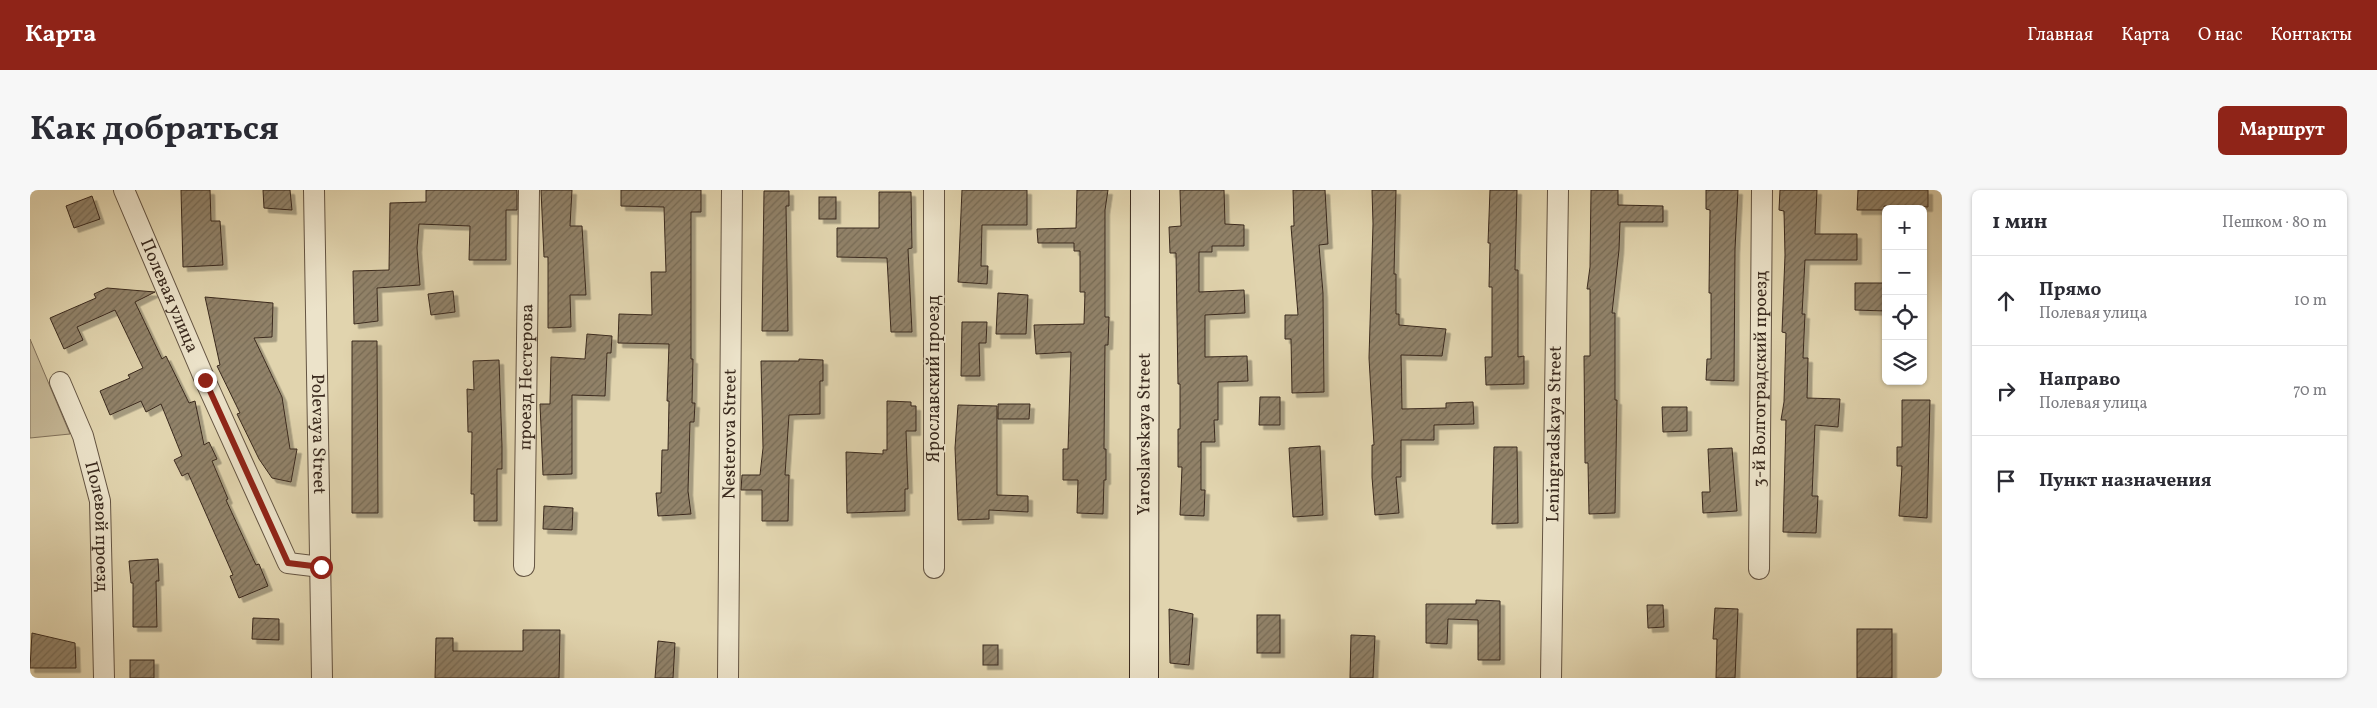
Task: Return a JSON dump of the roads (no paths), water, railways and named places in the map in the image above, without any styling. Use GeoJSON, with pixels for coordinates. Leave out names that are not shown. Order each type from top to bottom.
{"type":"FeatureCollection","features":[{"type":"Feature","properties":{"kind":"street","name":"Полевая улица"},"geometry":{"type":"LineString","coordinates":[[124,190],[205,380],[288,563],[321,567]]}},
{"type":"Feature","properties":{"kind":"street","name":"Polevaya Street"},"geometry":{"type":"LineString","coordinates":[[314,190],[322,678]]}},
{"type":"Feature","properties":{"kind":"street","name":"проезд Нестерова"},"geometry":{"type":"LineString","coordinates":[[524,566],[529,190]]}},
{"type":"Feature","properties":{"kind":"street","name":"Nesterova Street"},"geometry":{"type":"LineString","coordinates":[[728,678],[732,190]]}},
{"type":"Feature","properties":{"kind":"street","name":"Ярославский проезд"},"geometry":{"type":"LineString","coordinates":[[934,190],[934,568]]}},
{"type":"Feature","properties":{"kind":"street","name":"Yaroslavskaya Street"},"geometry":{"type":"LineString","coordinates":[[1144,678],[1145,190]]}},
{"type":"Feature","properties":{"kind":"street","name":"Leningradskaya Street"},"geometry":{"type":"LineString","coordinates":[[1551,678],[1558,190]]}},
{"type":"Feature","properties":{"kind":"street","name":"3-й Волгоградский проезд"},"geometry":{"type":"LineString","coordinates":[[1759,569],[1762,190]]}},
{"type":"Feature","properties":{"kind":"street","name":"Полевой проезд"},"geometry":{"type":"LineString","coordinates":[[60,382],[83,436],[100,502],[104,678]]}}]}
